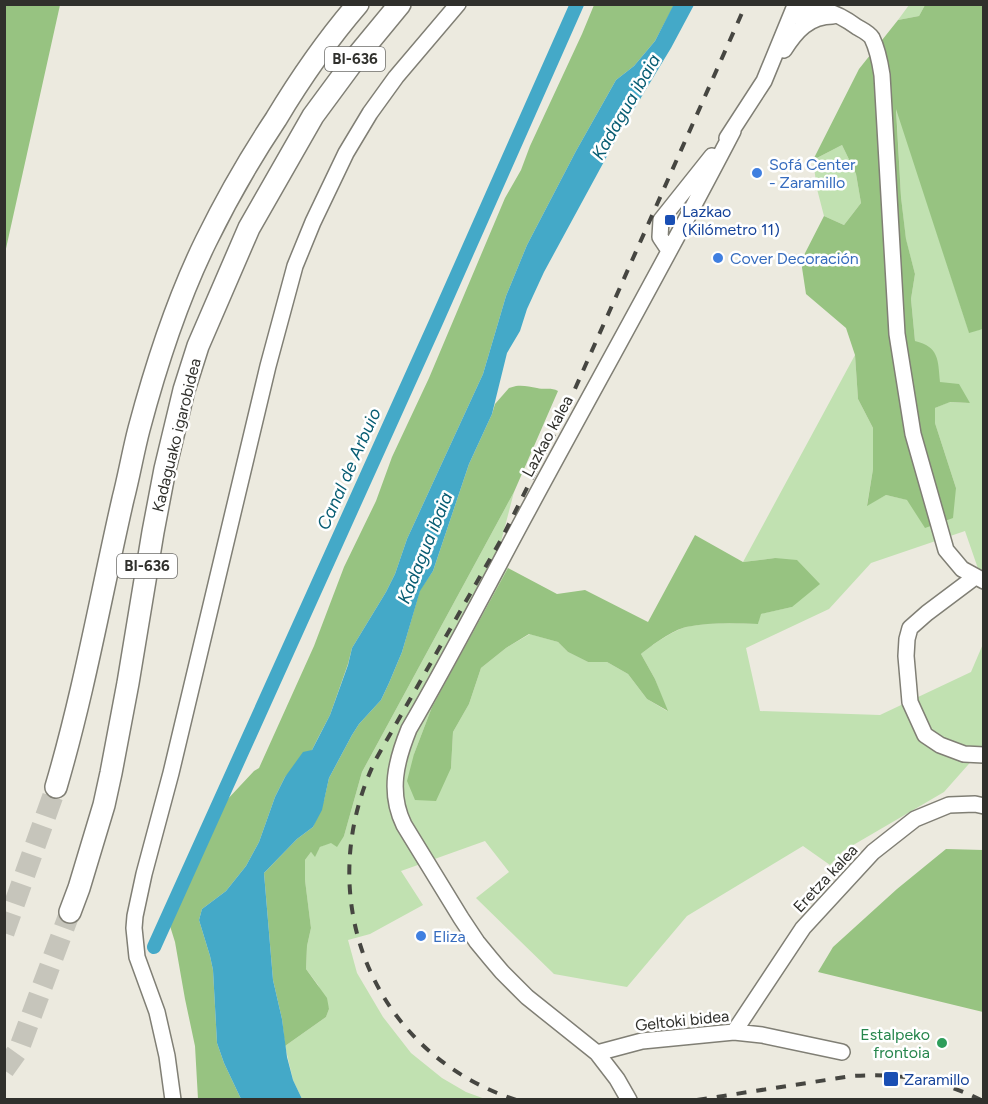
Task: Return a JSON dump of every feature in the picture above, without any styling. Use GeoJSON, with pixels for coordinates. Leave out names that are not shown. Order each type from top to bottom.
{"type":"FeatureCollection","features":[{"type":"Feature","properties":{"kind":"highway","name":"Kadaguako igarobidea"},"geometry":{"type":"LineString","coordinates":[[56,787],[91,646],[139,429],[181,299],[205,242],[243,170],[288,99],[339,26],[358,4]]}},
{"type":"Feature","properties":{"kind":"highway","name":"Kadaguako igarobidea"},"geometry":{"type":"LineString","coordinates":[[70,912],[101,816],[111,773],[153,532],[175,424],[198,346],[249,228],[313,117],[358,55],[400,4]]}},
{"type":"Feature","properties":{"kind":"street"},"geometry":{"type":"LineString","coordinates":[[173,1100],[157,1012],[137,957],[135,915],[268,366],[298,258],[346,153],[370,113],[396,77],[458,4]]}},
{"type":"Feature","properties":{"kind":"street"},"geometry":{"type":"LineString","coordinates":[[764,81],[793,10],[822,7],[847,20],[871,36],[880,58],[897,334],[913,434],[946,550],[962,569],[981,580],[927,614],[910,628],[906,656],[910,702],[925,735],[939,746],[964,754],[984,755]]}},
{"type":"Feature","properties":{"kind":"street"},"geometry":{"type":"LineString","coordinates":[[670,249],[660,237],[661,220],[733,130],[791,39],[814,19],[830,16],[847,20]]}},
{"type":"Feature","properties":{"kind":"street","name":"Lazkao kalea"},"geometry":{"type":"LineString","coordinates":[[629,1100],[617,1079],[597,1053],[527,997],[477,942],[429,868],[399,814],[395,780],[401,748],[409,729],[733,130]]}},
{"type":"Feature","properties":{"kind":"street","name":"Eretza kalea"},"geometry":{"type":"LineString","coordinates":[[734,1032],[803,928],[873,852],[915,819],[949,806],[975,804],[984,806]]}},
{"type":"Feature","properties":{"kind":"street","name":"Geltoki bidea"},"geometry":{"type":"LineString","coordinates":[[597,1053],[642,1041],[734,1032],[762,1035],[842,1052]]}},
{"type":"Feature","properties":{"kind":"green space"},"geometry":{"type":"Polygon","coordinates":[[[4,5],[60,5],[5,253],[4,5]]]}},
{"type":"Feature","properties":{"kind":"green space"},"geometry":{"type":"Polygon","coordinates":[[[594,5],[674,5],[655,41],[634,66],[616,80],[527,245],[506,296],[483,374],[407,539],[395,574],[352,648],[330,715],[312,750],[285,777],[275,797],[259,842],[246,866],[226,891],[202,909],[199,920],[213,970],[217,1043],[241,1099],[198,1099],[195,1046],[170,926],[225,802],[259,768],[314,646],[344,567],[376,501],[392,457],[429,378],[505,198],[521,170],[594,5]]]}},
{"type":"Feature","properties":{"kind":"green space"},"geometry":{"type":"Polygon","coordinates":[[[909,5],[925,5],[919,16],[898,20],[909,5]]]}},
{"type":"Feature","properties":{"kind":"green space"},"geometry":{"type":"Polygon","coordinates":[[[925,5],[983,5],[983,329],[969,333],[896,109],[901,197],[906,239],[915,274],[911,299],[915,341],[929,347],[936,355],[940,382],[959,384],[970,403],[950,402],[935,408],[935,423],[956,488],[953,518],[925,528],[907,500],[886,495],[867,506],[873,469],[873,428],[858,399],[855,355],[846,328],[806,294],[801,261],[824,216],[844,225],[861,203],[856,174],[842,145],[813,160],[859,69],[898,20],[919,16],[925,5]]]}},
{"type":"Feature","properties":{"kind":"green space"},"geometry":{"type":"Polygon","coordinates":[[[896,106],[969,332],[983,329],[983,583],[965,531],[871,563],[829,609],[746,648],[760,711],[880,715],[971,672],[983,644],[983,748],[944,792],[843,851],[830,865],[803,846],[687,916],[627,987],[554,974],[476,898],[509,872],[485,841],[401,871],[423,905],[370,934],[348,940],[357,973],[383,1017],[411,1053],[442,1078],[466,1092],[485,1099],[302,1099],[293,1080],[285,1046],[326,1017],[329,1009],[318,985],[306,969],[311,928],[305,860],[311,852],[315,856],[320,847],[344,836],[362,772],[514,492],[496,561],[508,568],[432,707],[414,754],[451,768],[453,732],[469,704],[481,668],[506,648],[530,634],[558,642],[568,652],[588,662],[607,662],[628,674],[647,699],[667,711],[655,679],[641,654],[669,635],[686,627],[731,623],[758,624],[760,614],[792,607],[775,558],[743,562],[855,355],[858,399],[873,428],[873,469],[867,505],[886,495],[908,500],[956,488],[935,423],[935,408],[949,402],[970,403],[940,382],[915,341],[911,299],[915,274],[906,240],[901,197],[896,106]]]}},
{"type":"Feature","properties":{"kind":"green space"},"geometry":{"type":"Polygon","coordinates":[[[842,145],[856,174],[861,203],[844,225],[824,216],[813,160],[842,145]]]}},
{"type":"Feature","properties":{"kind":"green space"},"geometry":{"type":"Polygon","coordinates":[[[516,386],[558,391],[514,492],[362,772],[344,836],[337,847],[331,843],[320,847],[315,857],[311,852],[305,860],[311,928],[306,969],[327,998],[329,1009],[326,1017],[285,1046],[282,1019],[273,980],[264,873],[297,839],[313,827],[324,800],[329,778],[352,735],[381,700],[402,652],[420,590],[433,571],[469,464],[495,404],[509,388],[516,386]]]}},
{"type":"Feature","properties":{"kind":"green space"},"geometry":{"type":"Polygon","coordinates":[[[695,535],[743,562],[775,558],[797,560],[820,584],[792,607],[761,614],[758,624],[731,623],[686,627],[669,634],[641,654],[655,679],[668,711],[647,699],[628,674],[607,662],[588,662],[568,652],[558,642],[529,634],[506,648],[481,668],[469,704],[453,732],[451,768],[436,801],[415,800],[407,781],[414,754],[432,707],[508,568],[557,594],[585,590],[648,622],[695,535]]]}},
{"type":"Feature","properties":{"kind":"green space"},"geometry":{"type":"Polygon","coordinates":[[[946,849],[983,850],[983,1012],[818,972],[833,947],[897,889],[946,849]]]}},
{"type":"Feature","properties":{"kind":"water","name":"Kadagua ibaia"},"geometry":{"type":"Polygon","coordinates":[[[674,4],[694,5],[619,134],[544,272],[527,309],[520,331],[507,353],[492,414],[469,464],[433,571],[420,591],[402,652],[381,700],[352,735],[329,778],[322,810],[313,827],[297,839],[264,873],[273,980],[282,1019],[287,1057],[293,1080],[302,1099],[241,1099],[217,1043],[213,970],[199,920],[202,909],[226,891],[246,866],[259,842],[275,797],[285,777],[303,752],[312,750],[330,715],[352,648],[395,574],[407,539],[483,374],[506,296],[527,245],[616,80],[634,66],[655,41],[674,4]]]}},
{"type":"Feature","properties":{"kind":"waterway","name":"Canal de Arbuio"},"geometry":{"type":"LineString","coordinates":[[154,947],[577,4]]}},
{"type":"Feature","properties":{"kind":"tunnel"},"geometry":{"type":"LineString","coordinates":[[4,933],[56,787]]}},
{"type":"Feature","properties":{"kind":"tunnel"},"geometry":{"type":"LineString","coordinates":[[4,1070],[19,1049],[70,912]]}},
{"type":"Feature","properties":{"kind":"railway"},"geometry":{"type":"LineString","coordinates":[[516,1100],[465,1077],[423,1046],[390,1007],[366,963],[353,914],[350,863],[357,811],[376,759],[502,538],[562,418],[746,4]]}},
{"type":"Feature","properties":{"kind":"railway"},"geometry":{"type":"LineString","coordinates":[[697,1100],[869,1075],[934,1082],[981,1100]]}},
{"type":"Feature","properties":{"kind":"place","name":"Sofá Center - Zaramillo"},"geometry":{"type":"Point","coordinates":[757,173]}},
{"type":"Feature","properties":{"kind":"place","name":"Lazkao (Kilómetro 11)"},"geometry":{"type":"Point","coordinates":[670,220]}},
{"type":"Feature","properties":{"kind":"place","name":"Cover Decoración"},"geometry":{"type":"Point","coordinates":[718,258]}},
{"type":"Feature","properties":{"kind":"place","name":"Eliza"},"geometry":{"type":"Point","coordinates":[421,936]}},
{"type":"Feature","properties":{"kind":"place","name":"Estalpeko frontoia"},"geometry":{"type":"Point","coordinates":[942,1043]}},
{"type":"Feature","properties":{"kind":"place","name":"Zaramillo"},"geometry":{"type":"Point","coordinates":[891,1079]}}]}
